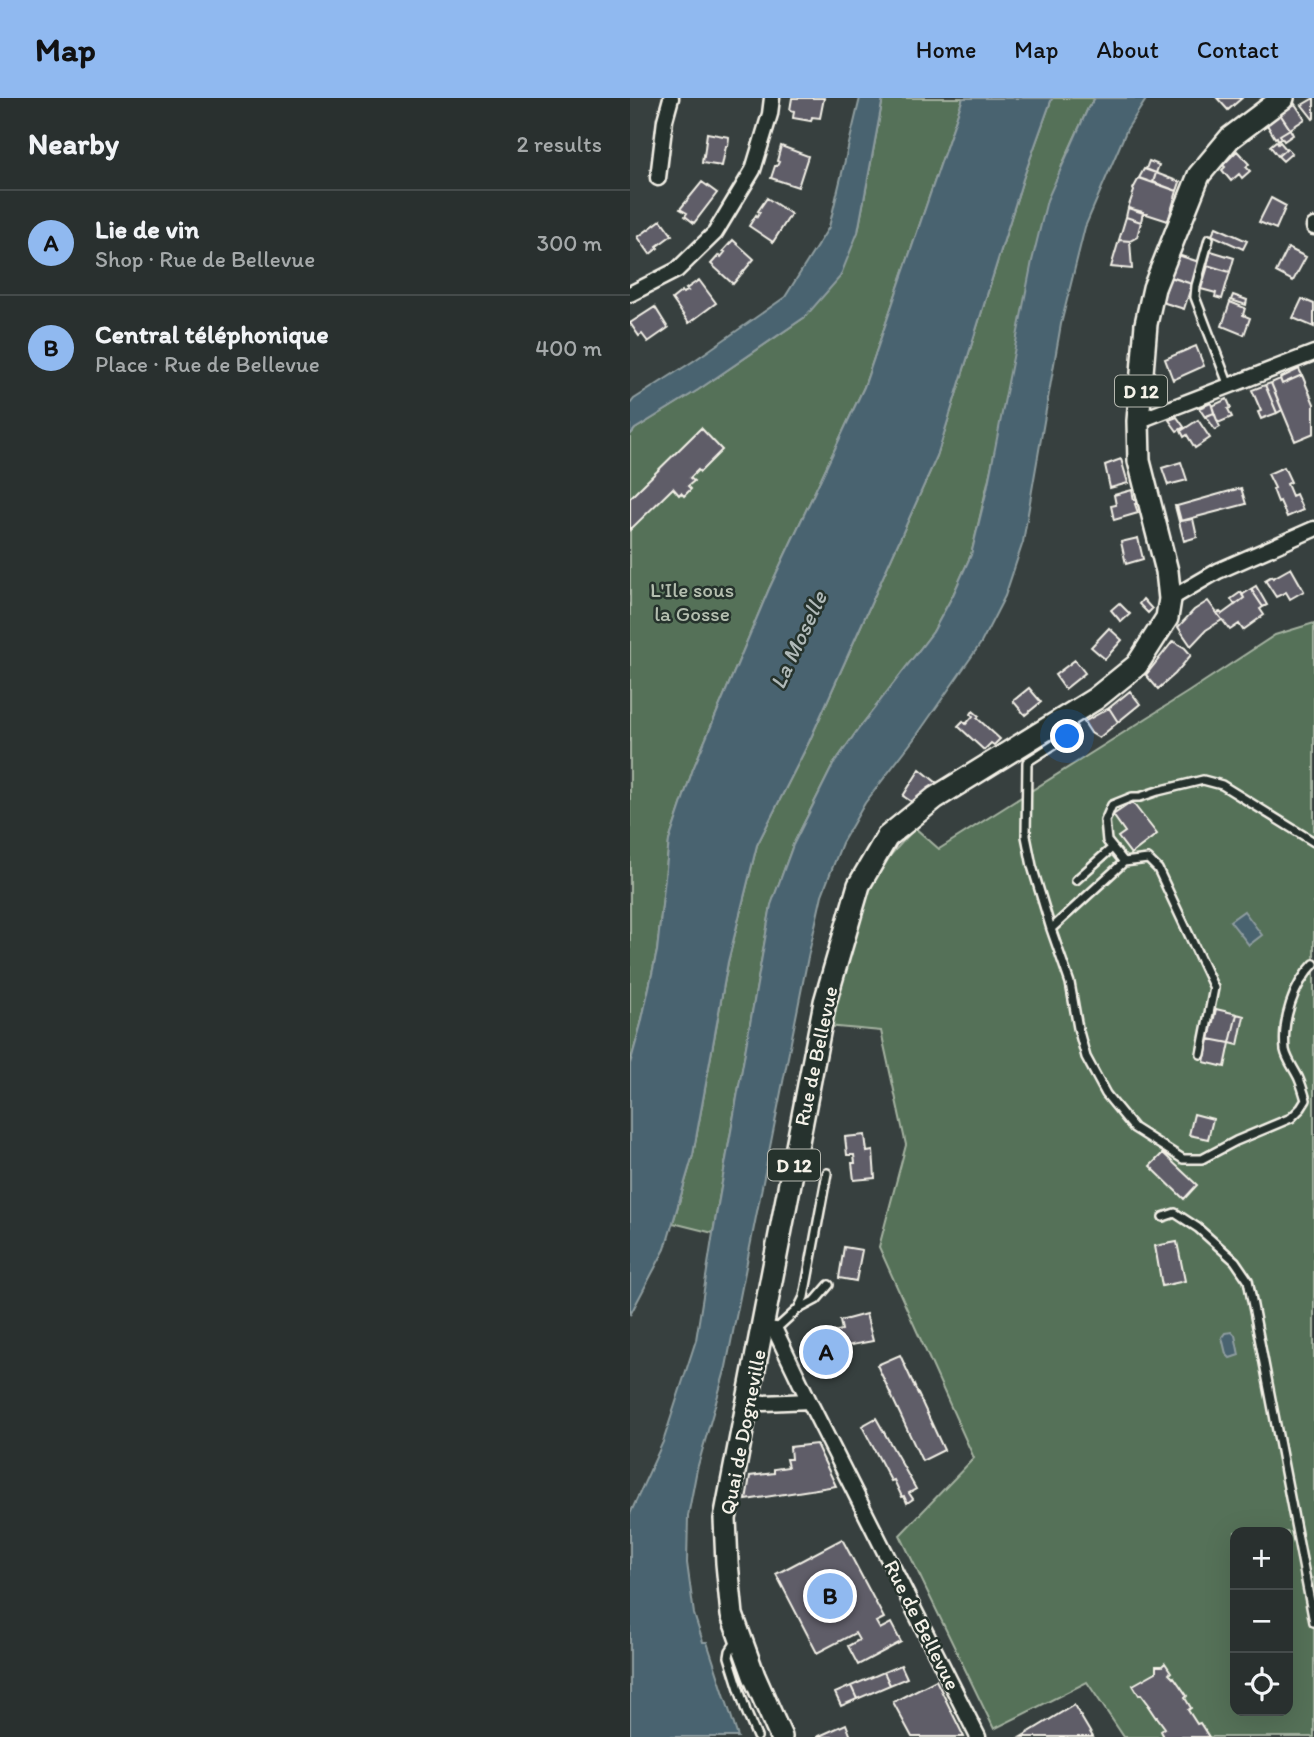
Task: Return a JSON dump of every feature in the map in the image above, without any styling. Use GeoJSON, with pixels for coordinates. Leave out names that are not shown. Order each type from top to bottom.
{"type":"FeatureCollection","features":[{"type":"Feature","properties":{"kind":"main road","name":"D 12"},"geometry":{"type":"LineString","coordinates":[[1071,713],[1095,699],[1137,664],[1167,618],[1170,599],[1167,571],[1139,461],[1146,324],[1154,288],[1199,175],[1230,138],[1283,98]]}},
{"type":"Feature","properties":{"kind":"main road","name":"Rue de Bellevue"},"geometry":{"type":"LineString","coordinates":[[769,1329],[825,1002],[859,885],[887,837],[895,830],[935,798],[1071,713]]}},
{"type":"Feature","properties":{"kind":"main road","name":"Quai de Dogneville"},"geometry":{"type":"LineString","coordinates":[[769,1329],[749,1401],[725,1519],[732,1615],[754,1676],[781,1737]]}},
{"type":"Feature","properties":{"kind":"street"},"geometry":{"type":"LineString","coordinates":[[659,178],[665,120],[671,98]]}},
{"type":"Feature","properties":{"kind":"street"},"geometry":{"type":"LineString","coordinates":[[630,294],[677,270],[715,233],[753,170],[770,114],[770,98]]}},
{"type":"Feature","properties":{"kind":"street"},"geometry":{"type":"LineString","coordinates":[[1141,419],[1314,352]]}},
{"type":"Feature","properties":{"kind":"street"},"geometry":{"type":"LineString","coordinates":[[1170,599],[1218,571],[1314,529]]}},
{"type":"Feature","properties":{"kind":"street","name":"Rue de Bellevue"},"geometry":{"type":"LineString","coordinates":[[769,1329],[809,1401],[978,1737]]}},
{"type":"Feature","properties":{"kind":"street"},"geometry":{"type":"LineString","coordinates":[[749,1401],[809,1401]]}},
{"type":"Feature","properties":{"kind":"lane"},"geometry":{"type":"LineString","coordinates":[[1209,239],[1195,297],[1229,386]]}},
{"type":"Feature","properties":{"kind":"lane"},"geometry":{"type":"LineString","coordinates":[[1071,713],[1072,730],[1066,737],[1027,762],[1026,836],[1032,866],[1070,983],[1086,1058],[1106,1094],[1134,1128],[1183,1159],[1202,1159],[1236,1141],[1291,1118],[1306,1100],[1285,1052],[1286,1021],[1293,996],[1314,964]]}},
{"type":"Feature","properties":{"kind":"lane"},"geometry":{"type":"LineString","coordinates":[[1124,862],[1107,841],[1105,821],[1112,806],[1132,797],[1203,780],[1222,785],[1314,842]]}},
{"type":"Feature","properties":{"kind":"lane"},"geometry":{"type":"LineString","coordinates":[[1076,880],[1112,848]]}},
{"type":"Feature","properties":{"kind":"lane"},"geometry":{"type":"LineString","coordinates":[[1051,929],[1124,862],[1148,859],[1158,869],[1214,988],[1201,1054]]}},
{"type":"Feature","properties":{"kind":"lane"},"geometry":{"type":"LineString","coordinates":[[799,1309],[804,1297],[827,1173]]}},
{"type":"Feature","properties":{"kind":"lane"},"geometry":{"type":"LineString","coordinates":[[1163,1217],[1175,1213],[1198,1228],[1235,1261],[1248,1280],[1314,1622]]}},
{"type":"Feature","properties":{"kind":"lane"},"geometry":{"type":"LineString","coordinates":[[769,1329],[816,1300],[829,1285]]}},
{"type":"Feature","properties":{"kind":"lane"},"geometry":{"type":"LineString","coordinates":[[739,1636],[729,1657],[757,1737]]}},
{"type":"Feature","properties":{"kind":"green space","name":"L'Ile sous la Gosse"},"geometry":{"type":"Polygon","coordinates":[[[883,98],[963,98],[864,387],[769,589],[693,769],[669,841],[657,951],[630,1064],[630,435],[635,429],[805,317],[858,232],[883,98]]]}},
{"type":"Feature","properties":{"kind":"green space"},"geometry":{"type":"Polygon","coordinates":[[[1052,98],[1095,98],[1062,165],[971,555],[933,632],[833,765],[793,845],[771,906],[713,1233],[673,1223],[693,1155],[728,962],[757,845],[809,742],[937,456],[1023,179],[1052,98]]]}},
{"type":"Feature","properties":{"kind":"green space"},"geometry":{"type":"Polygon","coordinates":[[[1314,623],[1314,1737],[1124,1737],[1087,1682],[994,1729],[900,1535],[974,1458],[879,1247],[906,1145],[881,1031],[827,1026],[858,915],[879,868],[915,828],[939,849],[1275,635],[1314,623]]]}},
{"type":"Feature","properties":{"kind":"water"},"geometry":{"type":"Polygon","coordinates":[[[860,98],[883,98],[858,232],[840,277],[805,317],[635,429],[630,435],[630,404],[634,399],[785,297],[829,227],[860,98]]]}},
{"type":"Feature","properties":{"kind":"water","name":"La Moselle"},"geometry":{"type":"Polygon","coordinates":[[[963,98],[1052,98],[1023,179],[937,456],[809,742],[757,845],[728,962],[693,1155],[665,1249],[630,1315],[630,1064],[657,951],[669,841],[693,769],[769,589],[864,387],[963,98]]]}},
{"type":"Feature","properties":{"kind":"water"},"geometry":{"type":"Polygon","coordinates":[[[1095,98],[1147,98],[1127,129],[1085,227],[1061,324],[1023,542],[1005,596],[981,643],[917,735],[865,803],[842,843],[822,895],[808,957],[726,1367],[697,1469],[688,1516],[687,1563],[694,1614],[703,1642],[707,1642],[738,1737],[630,1737],[630,1514],[663,1442],[696,1340],[771,905],[793,845],[833,765],[933,632],[971,555],[1047,200],[1095,98]]]}},
{"type":"Feature","properties":{"kind":"water"},"geometry":{"type":"Polygon","coordinates":[[[1244,911],[1262,935],[1249,945],[1230,921],[1244,911]]]}},
{"type":"Feature","properties":{"kind":"water"},"geometry":{"type":"Polygon","coordinates":[[[1232,1332],[1239,1355],[1230,1358],[1226,1354],[1222,1337],[1225,1333],[1232,1332]]]}},
{"type":"Feature","properties":{"kind":"building"},"geometry":{"type":"Polygon","coordinates":[[[792,98],[824,98],[820,118],[812,117],[811,121],[793,118],[794,111],[790,110],[792,98]]]}},
{"type":"Feature","properties":{"kind":"building"},"geometry":{"type":"Polygon","coordinates":[[[1217,98],[1242,98],[1228,110],[1217,98]]]}},
{"type":"Feature","properties":{"kind":"building"},"geometry":{"type":"Polygon","coordinates":[[[1314,98],[1314,118],[1313,119],[1302,105],[1314,98]]]}},
{"type":"Feature","properties":{"kind":"building"},"geometry":{"type":"Polygon","coordinates":[[[1295,104],[1305,119],[1290,129],[1280,114],[1295,104]]]}},
{"type":"Feature","properties":{"kind":"building"},"geometry":{"type":"Polygon","coordinates":[[[1280,114],[1290,129],[1280,135],[1282,138],[1278,140],[1266,123],[1280,114]]]}},
{"type":"Feature","properties":{"kind":"building"},"geometry":{"type":"Polygon","coordinates":[[[1290,129],[1293,135],[1284,141],[1280,135],[1290,129]]]}},
{"type":"Feature","properties":{"kind":"building"},"geometry":{"type":"Polygon","coordinates":[[[707,133],[729,137],[722,166],[702,163],[707,133]]]}},
{"type":"Feature","properties":{"kind":"building"},"geometry":{"type":"Polygon","coordinates":[[[1276,141],[1286,149],[1278,156],[1270,146],[1276,141]]]}},
{"type":"Feature","properties":{"kind":"building"},"geometry":{"type":"Polygon","coordinates":[[[781,146],[808,156],[798,187],[771,178],[779,162],[777,161],[781,146]]]}},
{"type":"Feature","properties":{"kind":"building"},"geometry":{"type":"Polygon","coordinates":[[[1287,148],[1292,153],[1283,161],[1278,156],[1287,148]]]}},
{"type":"Feature","properties":{"kind":"building"},"geometry":{"type":"Polygon","coordinates":[[[1237,151],[1249,164],[1246,167],[1250,171],[1242,178],[1239,174],[1231,181],[1222,170],[1225,167],[1223,165],[1237,151]]]}},
{"type":"Feature","properties":{"kind":"building"},"geometry":{"type":"Polygon","coordinates":[[[1149,161],[1159,165],[1156,173],[1146,169],[1149,161]]]}},
{"type":"Feature","properties":{"kind":"building"},"geometry":{"type":"Polygon","coordinates":[[[1144,169],[1156,173],[1153,183],[1139,178],[1144,169]]]}},
{"type":"Feature","properties":{"kind":"building"},"geometry":{"type":"Polygon","coordinates":[[[1156,173],[1180,182],[1177,191],[1153,182],[1156,173]]]}},
{"type":"Feature","properties":{"kind":"building"},"geometry":{"type":"Polygon","coordinates":[[[1139,178],[1177,191],[1168,221],[1128,208],[1139,178]]]}},
{"type":"Feature","properties":{"kind":"building"},"geometry":{"type":"Polygon","coordinates":[[[702,182],[717,193],[694,223],[685,216],[687,213],[680,209],[702,182]]]}},
{"type":"Feature","properties":{"kind":"building"},"geometry":{"type":"Polygon","coordinates":[[[767,198],[791,214],[773,242],[749,226],[767,198]]]}},
{"type":"Feature","properties":{"kind":"building"},"geometry":{"type":"Polygon","coordinates":[[[1271,198],[1286,206],[1276,229],[1259,222],[1271,198]]]}},
{"type":"Feature","properties":{"kind":"building"},"geometry":{"type":"Polygon","coordinates":[[[1128,208],[1143,212],[1141,222],[1126,217],[1128,208]]]}},
{"type":"Feature","properties":{"kind":"building"},"geometry":{"type":"Polygon","coordinates":[[[1126,217],[1141,222],[1137,237],[1130,241],[1119,240],[1126,217]]]}},
{"type":"Feature","properties":{"kind":"building"},"geometry":{"type":"Polygon","coordinates":[[[661,220],[672,235],[650,254],[638,237],[661,220]]]}},
{"type":"Feature","properties":{"kind":"building"},"geometry":{"type":"Polygon","coordinates":[[[1216,227],[1247,241],[1243,249],[1212,235],[1216,227]]]}},
{"type":"Feature","properties":{"kind":"building"},"geometry":{"type":"Polygon","coordinates":[[[733,240],[754,259],[733,284],[711,264],[719,255],[721,257],[733,240]]]}},
{"type":"Feature","properties":{"kind":"building"},"geometry":{"type":"Polygon","coordinates":[[[1119,240],[1130,241],[1132,269],[1111,267],[1119,240]]]}},
{"type":"Feature","properties":{"kind":"building"},"geometry":{"type":"Polygon","coordinates":[[[1288,248],[1306,257],[1293,281],[1276,272],[1288,248]]]}},
{"type":"Feature","properties":{"kind":"building"},"geometry":{"type":"Polygon","coordinates":[[[1211,251],[1234,258],[1230,272],[1207,265],[1211,251]]]}},
{"type":"Feature","properties":{"kind":"building"},"geometry":{"type":"Polygon","coordinates":[[[1178,255],[1199,262],[1192,284],[1171,277],[1178,255]]]}},
{"type":"Feature","properties":{"kind":"building"},"geometry":{"type":"Polygon","coordinates":[[[1208,266],[1230,272],[1222,299],[1215,297],[1216,293],[1201,289],[1208,266]]]}},
{"type":"Feature","properties":{"kind":"building"},"geometry":{"type":"Polygon","coordinates":[[[1170,277],[1192,284],[1184,309],[1162,302],[1170,277]]]}},
{"type":"Feature","properties":{"kind":"building"},"geometry":{"type":"Polygon","coordinates":[[[699,280],[716,303],[689,323],[672,299],[682,291],[688,291],[686,289],[699,280]]]}},
{"type":"Feature","properties":{"kind":"building"},"geometry":{"type":"Polygon","coordinates":[[[1233,295],[1247,300],[1246,305],[1231,300],[1233,295]]]}},
{"type":"Feature","properties":{"kind":"building"},"geometry":{"type":"Polygon","coordinates":[[[1302,299],[1314,304],[1314,327],[1293,318],[1302,299]]]}},
{"type":"Feature","properties":{"kind":"building"},"geometry":{"type":"Polygon","coordinates":[[[1230,302],[1245,308],[1243,315],[1250,318],[1244,335],[1222,326],[1230,302]]]}},
{"type":"Feature","properties":{"kind":"building"},"geometry":{"type":"Polygon","coordinates":[[[655,307],[668,328],[648,342],[642,334],[639,336],[630,323],[655,307]]]}},
{"type":"Feature","properties":{"kind":"building"},"geometry":{"type":"Polygon","coordinates":[[[1196,346],[1204,366],[1173,380],[1165,359],[1196,346]]]}},
{"type":"Feature","properties":{"kind":"building"},"geometry":{"type":"Polygon","coordinates":[[[1299,369],[1302,375],[1282,384],[1280,378],[1299,369]]]}},
{"type":"Feature","properties":{"kind":"building"},"geometry":{"type":"Polygon","coordinates":[[[1302,375],[1314,404],[1314,433],[1295,441],[1271,383],[1280,379],[1282,384],[1302,375]]]}},
{"type":"Feature","properties":{"kind":"building"},"geometry":{"type":"Polygon","coordinates":[[[1271,383],[1282,410],[1277,413],[1265,385],[1271,383]]]}},
{"type":"Feature","properties":{"kind":"building"},"geometry":{"type":"Polygon","coordinates":[[[1265,385],[1277,413],[1261,419],[1258,412],[1261,411],[1252,390],[1265,385]]]}},
{"type":"Feature","properties":{"kind":"building"},"geometry":{"type":"Polygon","coordinates":[[[1227,399],[1232,417],[1218,423],[1212,406],[1227,399]]]}},
{"type":"Feature","properties":{"kind":"building"},"geometry":{"type":"Polygon","coordinates":[[[1211,403],[1214,413],[1205,417],[1199,408],[1211,403]]]}},
{"type":"Feature","properties":{"kind":"building"},"geometry":{"type":"Polygon","coordinates":[[[1214,413],[1220,427],[1215,430],[1206,416],[1214,413]]]}},
{"type":"Feature","properties":{"kind":"building"},"geometry":{"type":"Polygon","coordinates":[[[1177,417],[1184,427],[1177,431],[1169,420],[1177,417]]]}},
{"type":"Feature","properties":{"kind":"building"},"geometry":{"type":"Polygon","coordinates":[[[1198,420],[1210,438],[1195,448],[1181,431],[1198,420]]]}},
{"type":"Feature","properties":{"kind":"building"},"geometry":{"type":"Polygon","coordinates":[[[701,428],[722,450],[690,478],[694,481],[688,486],[691,489],[684,496],[681,493],[679,495],[673,488],[630,530],[630,498],[701,428]]]}},
{"type":"Feature","properties":{"kind":"building"},"geometry":{"type":"Polygon","coordinates":[[[1121,459],[1128,483],[1110,488],[1105,465],[1121,459]]]}},
{"type":"Feature","properties":{"kind":"building"},"geometry":{"type":"Polygon","coordinates":[[[1181,462],[1187,480],[1168,485],[1162,468],[1181,462]]]}},
{"type":"Feature","properties":{"kind":"building"},"geometry":{"type":"Polygon","coordinates":[[[1284,467],[1291,482],[1287,484],[1292,496],[1296,494],[1303,510],[1287,517],[1280,501],[1278,502],[1268,474],[1284,467]]]}},
{"type":"Feature","properties":{"kind":"building"},"geometry":{"type":"Polygon","coordinates":[[[1241,488],[1246,504],[1181,521],[1177,506],[1241,488]]]}},
{"type":"Feature","properties":{"kind":"building"},"geometry":{"type":"Polygon","coordinates":[[[1132,490],[1134,500],[1137,500],[1135,504],[1138,513],[1114,520],[1111,506],[1116,505],[1114,495],[1132,490]]]}},
{"type":"Feature","properties":{"kind":"building"},"geometry":{"type":"Polygon","coordinates":[[[1175,506],[1181,521],[1193,519],[1197,537],[1184,541],[1175,506]]]}},
{"type":"Feature","properties":{"kind":"building"},"geometry":{"type":"Polygon","coordinates":[[[1138,538],[1143,559],[1126,564],[1121,542],[1138,538]]]}},
{"type":"Feature","properties":{"kind":"building"},"geometry":{"type":"Polygon","coordinates":[[[1291,568],[1304,591],[1290,599],[1286,592],[1276,597],[1265,580],[1291,568]]]}},
{"type":"Feature","properties":{"kind":"building"},"geometry":{"type":"Polygon","coordinates":[[[1256,586],[1267,605],[1263,607],[1251,589],[1256,586]]]}},
{"type":"Feature","properties":{"kind":"building"},"geometry":{"type":"Polygon","coordinates":[[[1251,589],[1263,607],[1260,609],[1264,615],[1243,630],[1239,624],[1230,630],[1217,613],[1222,614],[1244,598],[1242,595],[1251,589]]]}},
{"type":"Feature","properties":{"kind":"building"},"geometry":{"type":"Polygon","coordinates":[[[1241,592],[1244,598],[1235,605],[1231,599],[1241,592]]]}},
{"type":"Feature","properties":{"kind":"building"},"geometry":{"type":"Polygon","coordinates":[[[1143,599],[1152,609],[1148,613],[1139,604],[1143,599]]]}},
{"type":"Feature","properties":{"kind":"building"},"geometry":{"type":"Polygon","coordinates":[[[1208,601],[1222,620],[1206,630],[1191,646],[1178,627],[1194,610],[1208,601]]]}},
{"type":"Feature","properties":{"kind":"building"},"geometry":{"type":"Polygon","coordinates":[[[1119,603],[1130,614],[1121,622],[1111,610],[1119,603]]]}},
{"type":"Feature","properties":{"kind":"building"},"geometry":{"type":"Polygon","coordinates":[[[1109,628],[1122,640],[1105,659],[1091,647],[1109,628]]]}},
{"type":"Feature","properties":{"kind":"building"},"geometry":{"type":"Polygon","coordinates":[[[1173,641],[1191,655],[1158,689],[1146,675],[1173,641]]]}},
{"type":"Feature","properties":{"kind":"building"},"geometry":{"type":"Polygon","coordinates":[[[1075,660],[1085,673],[1065,689],[1055,675],[1075,660]]]}},
{"type":"Feature","properties":{"kind":"building"},"geometry":{"type":"Polygon","coordinates":[[[1029,688],[1041,702],[1025,715],[1013,701],[1029,688]]]}},
{"type":"Feature","properties":{"kind":"building"},"geometry":{"type":"Polygon","coordinates":[[[1130,691],[1140,704],[1118,722],[1109,708],[1130,691]]]}},
{"type":"Feature","properties":{"kind":"building"},"geometry":{"type":"Polygon","coordinates":[[[1109,708],[1118,722],[1099,738],[1091,733],[1084,722],[1109,708]]]}},
{"type":"Feature","properties":{"kind":"building"},"geometry":{"type":"Polygon","coordinates":[[[973,711],[1000,739],[984,750],[958,726],[963,721],[966,724],[973,716],[973,711]]]}},
{"type":"Feature","properties":{"kind":"building"},"geometry":{"type":"Polygon","coordinates":[[[920,769],[937,783],[912,802],[903,796],[920,769]]]}},
{"type":"Feature","properties":{"kind":"building"},"geometry":{"type":"Polygon","coordinates":[[[1132,802],[1157,834],[1131,854],[1118,837],[1125,832],[1113,815],[1132,802]]]}},
{"type":"Feature","properties":{"kind":"building"},"geometry":{"type":"Polygon","coordinates":[[[1216,1009],[1237,1014],[1230,1043],[1209,1039],[1216,1009]]]}},
{"type":"Feature","properties":{"kind":"building"},"geometry":{"type":"Polygon","coordinates":[[[1237,1014],[1244,1016],[1238,1045],[1230,1043],[1237,1014]]]}},
{"type":"Feature","properties":{"kind":"building"},"geometry":{"type":"Polygon","coordinates":[[[1209,1039],[1230,1043],[1225,1067],[1204,1062],[1209,1039]]]}},
{"type":"Feature","properties":{"kind":"building"},"geometry":{"type":"Polygon","coordinates":[[[1194,1114],[1213,1119],[1208,1139],[1189,1135],[1194,1114]]]}},
{"type":"Feature","properties":{"kind":"building"},"geometry":{"type":"Polygon","coordinates":[[[865,1135],[867,1152],[873,1151],[875,1178],[854,1180],[854,1155],[847,1155],[845,1137],[865,1135]]]}},
{"type":"Feature","properties":{"kind":"building"},"geometry":{"type":"Polygon","coordinates":[[[1163,1153],[1197,1185],[1184,1199],[1150,1166],[1163,1153]]]}},
{"type":"Feature","properties":{"kind":"building"},"geometry":{"type":"Polygon","coordinates":[[[1177,1242],[1185,1281],[1162,1286],[1155,1246],[1177,1242]]]}},
{"type":"Feature","properties":{"kind":"building"},"geometry":{"type":"Polygon","coordinates":[[[844,1247],[862,1250],[856,1281],[839,1278],[844,1247]]]}},
{"type":"Feature","properties":{"kind":"building"},"geometry":{"type":"Polygon","coordinates":[[[866,1314],[873,1341],[846,1346],[849,1363],[832,1367],[829,1356],[823,1355],[819,1335],[842,1330],[840,1321],[866,1314]]]}},
{"type":"Feature","properties":{"kind":"building"},"geometry":{"type":"Polygon","coordinates":[[[900,1355],[944,1450],[922,1461],[877,1365],[900,1355]]]}},
{"type":"Feature","properties":{"kind":"building"},"geometry":{"type":"Polygon","coordinates":[[[843,1364],[844,1368],[828,1372],[826,1368],[843,1364]]]}},
{"type":"Feature","properties":{"kind":"building"},"geometry":{"type":"Polygon","coordinates":[[[876,1418],[916,1489],[909,1493],[913,1499],[907,1503],[894,1480],[891,1481],[862,1426],[876,1418]]]}},
{"type":"Feature","properties":{"kind":"building"},"geometry":{"type":"Polygon","coordinates":[[[816,1444],[836,1486],[746,1500],[750,1476],[774,1473],[774,1469],[788,1467],[786,1459],[791,1459],[790,1447],[816,1444]]]}},
{"type":"Feature","properties":{"kind":"building"},"geometry":{"type":"Polygon","coordinates":[[[842,1539],[884,1618],[876,1622],[880,1629],[891,1623],[901,1642],[858,1665],[848,1646],[859,1640],[855,1633],[817,1653],[776,1574],[842,1539]]]}},
{"type":"Feature","properties":{"kind":"building"},"geometry":{"type":"Polygon","coordinates":[[[1165,1663],[1171,1672],[1169,1674],[1187,1696],[1185,1698],[1191,1708],[1188,1710],[1209,1737],[1164,1737],[1161,1731],[1165,1728],[1133,1685],[1156,1672],[1156,1666],[1165,1663]]]}},
{"type":"Feature","properties":{"kind":"building"},"geometry":{"type":"Polygon","coordinates":[[[901,1665],[907,1678],[890,1685],[884,1672],[901,1665]]]}},
{"type":"Feature","properties":{"kind":"building"},"geometry":{"type":"Polygon","coordinates":[[[884,1672],[890,1685],[857,1699],[851,1686],[884,1672]]]}},
{"type":"Feature","properties":{"kind":"building"},"geometry":{"type":"Polygon","coordinates":[[[936,1680],[964,1737],[912,1737],[893,1702],[936,1680]]]}},
{"type":"Feature","properties":{"kind":"building"},"geometry":{"type":"Polygon","coordinates":[[[851,1686],[857,1699],[841,1706],[835,1693],[851,1686]]]}},
{"type":"Feature","properties":{"kind":"building"},"geometry":{"type":"Polygon","coordinates":[[[1074,1705],[1093,1737],[1021,1737],[1074,1705]]]}},
{"type":"Feature","properties":{"kind":"building"},"geometry":{"type":"Polygon","coordinates":[[[846,1724],[851,1737],[817,1737],[846,1724]]]}},
{"type":"Feature","properties":{"kind":"place","name":"Lie de vin"},"geometry":{"type":"Point","coordinates":[826,1352]}},
{"type":"Feature","properties":{"kind":"place","name":"Central téléphonique"},"geometry":{"type":"Point","coordinates":[830,1596]}}]}
